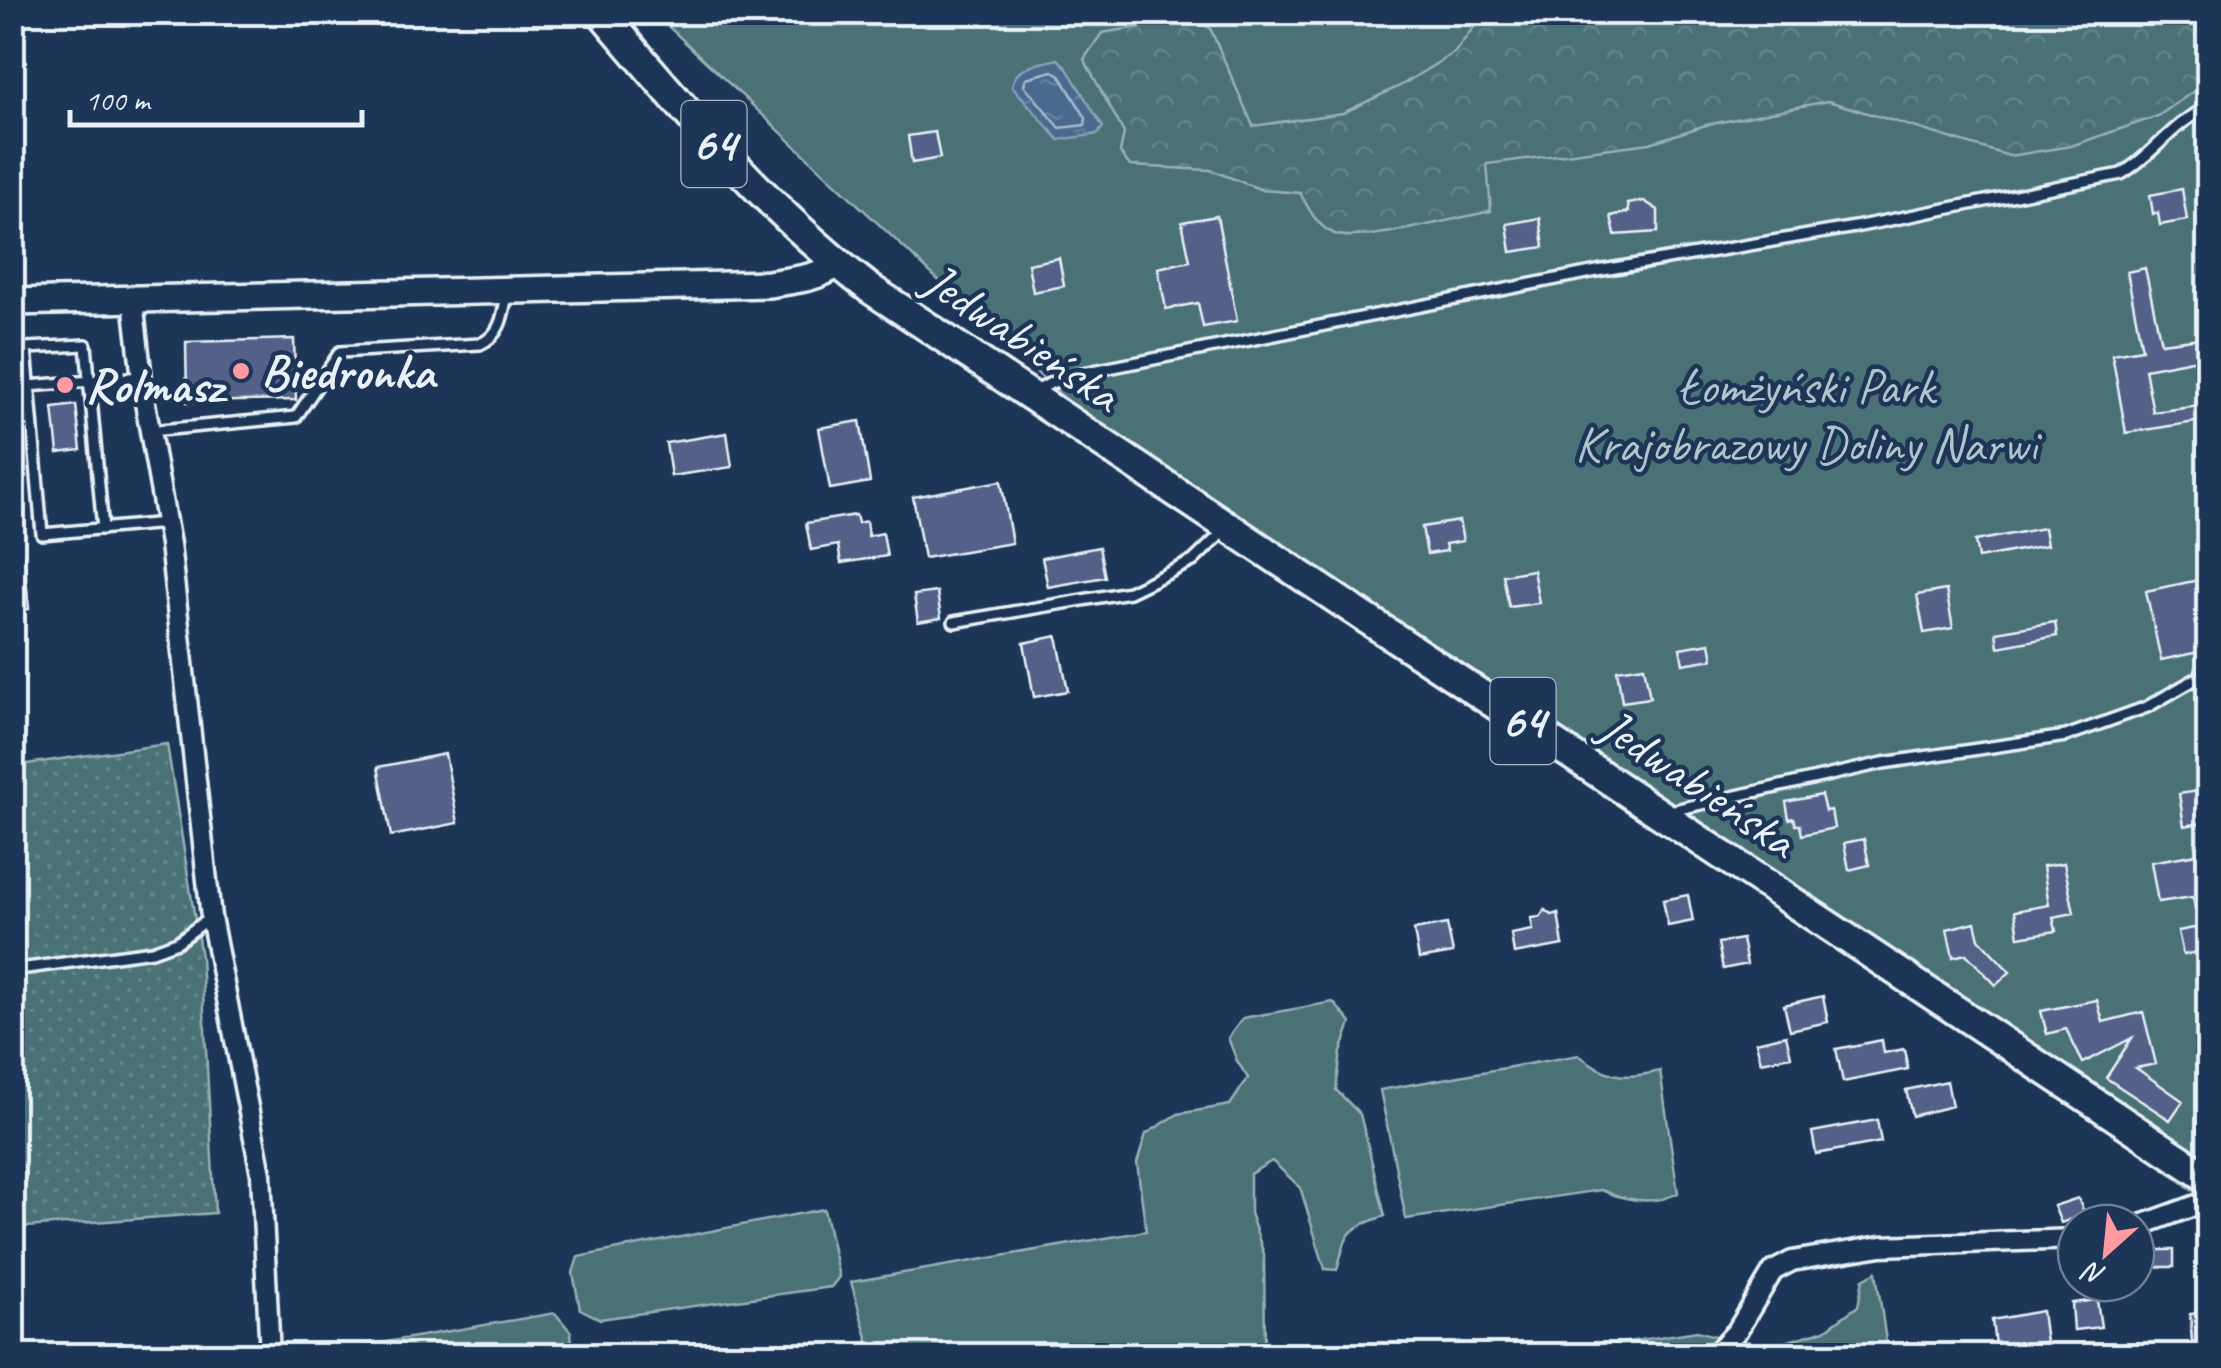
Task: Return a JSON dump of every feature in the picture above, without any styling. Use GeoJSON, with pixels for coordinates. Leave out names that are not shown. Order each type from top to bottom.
{"type":"FeatureCollection","features":[{"type":"Feature","properties":{"kind":"main road","name":"64"},"geometry":{"type":"LineString","coordinates":[[601,12],[749,182],[838,264]]}},
{"type":"Feature","properties":{"kind":"main road"},"geometry":{"type":"LineString","coordinates":[[12,302],[769,284],[827,272],[838,264]]}},
{"type":"Feature","properties":{"kind":"main road","name":"Jedwabieńska"},"geometry":{"type":"LineString","coordinates":[[838,264],[906,314],[2208,1178]]}},
{"type":"Feature","properties":{"kind":"street"},"geometry":{"type":"LineString","coordinates":[[133,300],[166,524],[210,917],[261,1174],[270,1356]]}},
{"type":"Feature","properties":{"kind":"street"},"geometry":{"type":"LineString","coordinates":[[2156,1220],[2202,1203],[2208,1194]]}},
{"type":"Feature","properties":{"kind":"street"},"geometry":{"type":"LineString","coordinates":[[1713,1356],[1737,1330],[1774,1270],[1792,1261],[1881,1246],[2056,1240]]}},
{"type":"Feature","properties":{"kind":"lane"},"geometry":{"type":"LineString","coordinates":[[1030,395],[1051,382],[1083,372],[1597,271],[1856,228],[2121,174],[2136,166],[2193,114],[2208,108]]}},
{"type":"Feature","properties":{"kind":"lane"},"geometry":{"type":"LineString","coordinates":[[150,431],[296,417],[334,357],[348,349],[487,342],[498,329],[508,291]]}},
{"type":"Feature","properties":{"kind":"lane"},"geometry":{"type":"LineString","coordinates":[[12,348],[86,345],[103,529]]}},
{"type":"Feature","properties":{"kind":"lane"},"geometry":{"type":"LineString","coordinates":[[26,348],[42,534],[166,524]]}},
{"type":"Feature","properties":{"kind":"lane"},"geometry":{"type":"LineString","coordinates":[[28,386],[142,377]]}},
{"type":"Feature","properties":{"kind":"lane"},"geometry":{"type":"LineString","coordinates":[[954,622],[1128,592],[1193,561],[1228,527]]}},
{"type":"Feature","properties":{"kind":"lane"},"geometry":{"type":"LineString","coordinates":[[1662,813],[1883,763],[2066,736],[2147,707],[2208,672]]}},
{"type":"Feature","properties":{"kind":"lane"},"geometry":{"type":"LineString","coordinates":[[12,970],[152,951],[178,942],[210,917]]}},
{"type":"Feature","properties":{"kind":"green space"},"geometry":{"type":"Polygon","coordinates":[[[1485,12],[2208,13],[2208,86],[2158,116],[2071,146],[2009,156],[1828,101],[1706,125],[1650,143],[1487,164],[1491,211],[1387,233],[1347,236],[1323,227],[1300,193],[1262,190],[1211,170],[1130,166],[1120,153],[1124,133],[1084,59],[1102,33],[1192,19],[1210,28],[1253,126],[1343,113],[1400,86],[1455,52],[1485,12]]]}},
{"type":"Feature","properties":{"kind":"green space","name":"Łomżyński Park Krajobrazowy Doliny Narwi"},"geometry":{"type":"Polygon","coordinates":[[[654,13],[2208,13],[2208,1202],[1882,951],[1082,415],[654,13]]]}},
{"type":"Feature","properties":{"kind":"green space"},"geometry":{"type":"Polygon","coordinates":[[[167,744],[201,957],[215,1213],[13,1228],[12,766],[167,744]]]}},
{"type":"Feature","properties":{"kind":"green space"},"geometry":{"type":"Polygon","coordinates":[[[1333,1002],[1351,1023],[1341,1052],[1336,1090],[1360,1114],[1385,1216],[1355,1229],[1346,1240],[1337,1270],[1325,1269],[1300,1187],[1272,1161],[1250,1174],[1250,1213],[1264,1254],[1268,1355],[872,1355],[851,1282],[1146,1231],[1137,1163],[1146,1134],[1178,1114],[1230,1105],[1248,1078],[1228,1038],[1243,1018],[1333,1002]]]}},
{"type":"Feature","properties":{"kind":"green space"},"geometry":{"type":"Polygon","coordinates":[[[1579,1055],[1617,1075],[1660,1071],[1678,1193],[1640,1200],[1601,1190],[1406,1219],[1380,1090],[1579,1055]]]}},
{"type":"Feature","properties":{"kind":"green space"},"geometry":{"type":"Polygon","coordinates":[[[824,1209],[839,1277],[831,1287],[600,1319],[580,1309],[573,1273],[578,1257],[824,1209]]]}},
{"type":"Feature","properties":{"kind":"green space"},"geometry":{"type":"Polygon","coordinates":[[[1876,1272],[1888,1355],[1539,1356],[1697,1331],[1733,1341],[1779,1344],[1825,1330],[1858,1306],[1863,1279],[1876,1272]]]}},
{"type":"Feature","properties":{"kind":"green space"},"geometry":{"type":"Polygon","coordinates":[[[555,1313],[571,1332],[573,1355],[311,1355],[555,1313]]]}},
{"type":"Feature","properties":{"kind":"water"},"geometry":{"type":"Polygon","coordinates":[[[1058,59],[1103,127],[1098,134],[1059,140],[1012,86],[1023,69],[1058,59]]]}},
{"type":"Feature","properties":{"kind":"building"},"geometry":{"type":"Polygon","coordinates":[[[935,132],[940,158],[912,163],[908,136],[935,132]]]}},
{"type":"Feature","properties":{"kind":"building"},"geometry":{"type":"Polygon","coordinates":[[[2182,189],[2187,220],[2160,225],[2158,213],[2153,214],[2150,195],[2182,189]]]}},
{"type":"Feature","properties":{"kind":"building"},"geometry":{"type":"Polygon","coordinates":[[[1644,201],[1658,210],[1658,232],[1615,235],[1611,216],[1629,212],[1628,204],[1644,201]]]}},
{"type":"Feature","properties":{"kind":"building"},"geometry":{"type":"Polygon","coordinates":[[[1217,216],[1237,321],[1203,327],[1198,303],[1166,309],[1158,268],[1190,261],[1182,222],[1217,216]]]}},
{"type":"Feature","properties":{"kind":"building"},"geometry":{"type":"Polygon","coordinates":[[[1540,218],[1544,247],[1511,252],[1507,224],[1540,218]]]}},
{"type":"Feature","properties":{"kind":"building"},"geometry":{"type":"Polygon","coordinates":[[[1059,258],[1064,286],[1033,292],[1028,264],[1059,258]]]}},
{"type":"Feature","properties":{"kind":"building"},"geometry":{"type":"Polygon","coordinates":[[[2145,268],[2161,343],[2208,337],[2208,357],[2145,369],[2153,412],[2208,405],[2208,420],[2126,433],[2112,354],[2142,349],[2127,272],[2145,268]]]}},
{"type":"Feature","properties":{"kind":"building","name":"Biedronka"},"geometry":{"type":"Polygon","coordinates":[[[294,339],[296,400],[187,402],[186,342],[294,339]]]}},
{"type":"Feature","properties":{"kind":"building"},"geometry":{"type":"Polygon","coordinates":[[[76,405],[81,450],[58,453],[53,408],[76,405]]]}},
{"type":"Feature","properties":{"kind":"building"},"geometry":{"type":"Polygon","coordinates":[[[860,421],[870,482],[830,489],[819,428],[860,421]]]}},
{"type":"Feature","properties":{"kind":"building"},"geometry":{"type":"Polygon","coordinates":[[[727,433],[732,467],[671,476],[666,443],[727,433]]]}},
{"type":"Feature","properties":{"kind":"building"},"geometry":{"type":"Polygon","coordinates":[[[1001,481],[1012,543],[924,558],[913,497],[1001,481]]]}},
{"type":"Feature","properties":{"kind":"building"},"geometry":{"type":"Polygon","coordinates":[[[856,515],[858,523],[866,521],[868,536],[883,533],[887,556],[841,563],[838,545],[811,550],[806,523],[856,515]]]}},
{"type":"Feature","properties":{"kind":"building"},"geometry":{"type":"Polygon","coordinates":[[[1459,521],[1463,541],[1445,544],[1447,551],[1427,554],[1422,527],[1459,521]]]}},
{"type":"Feature","properties":{"kind":"building"},"geometry":{"type":"Polygon","coordinates":[[[2044,528],[2047,545],[1978,558],[1975,541],[2044,528]]]}},
{"type":"Feature","properties":{"kind":"building"},"geometry":{"type":"Polygon","coordinates":[[[1099,547],[1105,577],[1048,587],[1042,558],[1099,547]]]}},
{"type":"Feature","properties":{"kind":"building"},"geometry":{"type":"Polygon","coordinates":[[[24,555],[29,609],[12,610],[12,556],[24,555]]]}},
{"type":"Feature","properties":{"kind":"building"},"geometry":{"type":"Polygon","coordinates":[[[1533,570],[1539,603],[1509,607],[1503,575],[1533,570]]]}},
{"type":"Feature","properties":{"kind":"building"},"geometry":{"type":"Polygon","coordinates":[[[2208,578],[2208,650],[2161,660],[2146,591],[2208,578]]]}},
{"type":"Feature","properties":{"kind":"building"},"geometry":{"type":"Polygon","coordinates":[[[1946,590],[1953,628],[1924,633],[1917,595],[1946,590]]]}},
{"type":"Feature","properties":{"kind":"building"},"geometry":{"type":"Polygon","coordinates":[[[937,592],[941,618],[918,622],[914,595],[937,592]]]}},
{"type":"Feature","properties":{"kind":"building"},"geometry":{"type":"Polygon","coordinates":[[[2055,622],[2057,636],[1998,647],[1996,632],[2055,622]]]}},
{"type":"Feature","properties":{"kind":"building"},"geometry":{"type":"Polygon","coordinates":[[[1057,636],[1068,691],[1034,697],[1024,643],[1057,636]]]}},
{"type":"Feature","properties":{"kind":"building"},"geometry":{"type":"Polygon","coordinates":[[[1710,643],[1713,659],[1683,664],[1680,648],[1710,643]]]}},
{"type":"Feature","properties":{"kind":"building"},"geometry":{"type":"Polygon","coordinates":[[[1644,666],[1650,698],[1622,702],[1617,670],[1644,666]]]}},
{"type":"Feature","properties":{"kind":"building"},"geometry":{"type":"Polygon","coordinates":[[[445,754],[458,823],[391,836],[378,767],[445,754]]]}},
{"type":"Feature","properties":{"kind":"building"},"geometry":{"type":"Polygon","coordinates":[[[2204,790],[2208,822],[2184,826],[2179,794],[2204,790]]]}},
{"type":"Feature","properties":{"kind":"building"},"geometry":{"type":"Polygon","coordinates":[[[1821,795],[1825,811],[1831,810],[1834,828],[1802,835],[1800,825],[1796,825],[1794,818],[1789,819],[1786,802],[1821,795]]]}},
{"type":"Feature","properties":{"kind":"building"},"geometry":{"type":"Polygon","coordinates":[[[1864,839],[1869,865],[1849,870],[1844,843],[1864,839]]]}},
{"type":"Feature","properties":{"kind":"building"},"geometry":{"type":"Polygon","coordinates":[[[2208,852],[2208,906],[2195,908],[2193,897],[2158,902],[2151,862],[2208,852]]]}},
{"type":"Feature","properties":{"kind":"building"},"geometry":{"type":"Polygon","coordinates":[[[2064,863],[2074,913],[2053,917],[2056,931],[2019,937],[2015,911],[2049,905],[2043,866],[2064,863]]]}},
{"type":"Feature","properties":{"kind":"building"},"geometry":{"type":"Polygon","coordinates":[[[1688,895],[1693,921],[1668,926],[1663,900],[1688,895]]]}},
{"type":"Feature","properties":{"kind":"building"},"geometry":{"type":"Polygon","coordinates":[[[1545,910],[1552,915],[1558,913],[1563,945],[1514,954],[1511,934],[1533,930],[1531,918],[1540,917],[1545,910]]]}},
{"type":"Feature","properties":{"kind":"building"},"geometry":{"type":"Polygon","coordinates":[[[1975,922],[1979,939],[2010,972],[1996,985],[1966,954],[1953,957],[1947,929],[1975,922]]]}},
{"type":"Feature","properties":{"kind":"building"},"geometry":{"type":"Polygon","coordinates":[[[1447,924],[1453,953],[1419,959],[1414,930],[1447,924]]]}},
{"type":"Feature","properties":{"kind":"building"},"geometry":{"type":"Polygon","coordinates":[[[2205,926],[2208,950],[2183,955],[2178,931],[2205,926]]]}},
{"type":"Feature","properties":{"kind":"building"},"geometry":{"type":"Polygon","coordinates":[[[1742,939],[1747,964],[1723,969],[1718,943],[1742,939]]]}},
{"type":"Feature","properties":{"kind":"building"},"geometry":{"type":"Polygon","coordinates":[[[1823,996],[1828,1022],[1790,1030],[1784,1005],[1823,996]]]}},
{"type":"Feature","properties":{"kind":"building"},"geometry":{"type":"Polygon","coordinates":[[[2097,1000],[2103,1022],[2143,1012],[2156,1064],[2136,1068],[2183,1101],[2170,1120],[2106,1078],[2132,1038],[2083,1063],[2066,1029],[2047,1034],[2041,1011],[2097,1000]]]}},
{"type":"Feature","properties":{"kind":"building"},"geometry":{"type":"Polygon","coordinates":[[[1786,1035],[1791,1056],[1761,1062],[1756,1042],[1786,1035]]]}},
{"type":"Feature","properties":{"kind":"building"},"geometry":{"type":"Polygon","coordinates":[[[1882,1040],[1884,1053],[1904,1049],[1908,1069],[1843,1082],[1836,1049],[1882,1040]]]}},
{"type":"Feature","properties":{"kind":"building"},"geometry":{"type":"Polygon","coordinates":[[[1947,1081],[1952,1106],[1912,1116],[1906,1090],[1947,1081]]]}},
{"type":"Feature","properties":{"kind":"building"},"geometry":{"type":"Polygon","coordinates":[[[1877,1120],[1881,1142],[1816,1154],[1812,1132],[1877,1120]]]}},
{"type":"Feature","properties":{"kind":"building"},"geometry":{"type":"Polygon","coordinates":[[[2156,1250],[2174,1250],[2174,1267],[2156,1267],[2156,1250]]]}},
{"type":"Feature","properties":{"kind":"building"},"geometry":{"type":"Polygon","coordinates":[[[2072,1303],[2097,1303],[2101,1327],[2074,1330],[2072,1303]]]}},
{"type":"Feature","properties":{"kind":"building"},"geometry":{"type":"Polygon","coordinates":[[[2042,1311],[2046,1342],[2017,1345],[2017,1351],[1996,1354],[1992,1320],[2042,1311]]]}},
{"type":"Feature","properties":{"kind":"building"},"geometry":{"type":"Polygon","coordinates":[[[2207,1312],[2208,1340],[2192,1342],[2190,1314],[2207,1312]]]}},
{"type":"Feature","properties":{"kind":"place","name":"Biedronka"},"geometry":{"type":"Point","coordinates":[241,371]}},
{"type":"Feature","properties":{"kind":"place","name":"Rolmasz"},"geometry":{"type":"Point","coordinates":[65,385]}}]}
